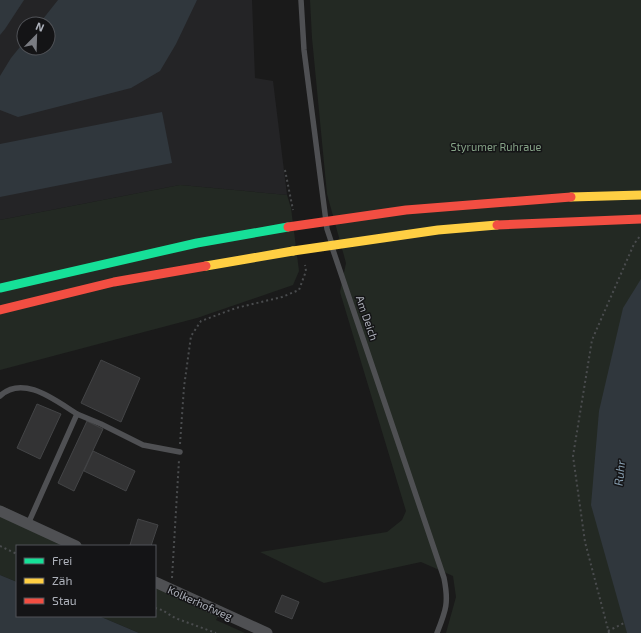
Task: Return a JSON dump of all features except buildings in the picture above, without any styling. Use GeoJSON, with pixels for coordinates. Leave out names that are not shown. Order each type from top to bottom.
{"type":"FeatureCollection","features":[{"type":"Feature","properties":{"kind":"highway"},"geometry":{"type":"LineString","coordinates":[[0,288],[197,243],[288,227],[406,210],[509,201],[589,196],[641,195]]}},
{"type":"Feature","properties":{"kind":"highway"},"geometry":{"type":"LineString","coordinates":[[0,310],[114,282],[292,251],[438,230],[502,225],[641,219]]}},
{"type":"Feature","properties":{"kind":"street"},"geometry":{"type":"LineString","coordinates":[[0,511],[74,545]]}},
{"type":"Feature","properties":{"kind":"street","name":"Kolkerhofweg"},"geometry":{"type":"LineString","coordinates":[[156,582],[267,633]]}},
{"type":"Feature","properties":{"kind":"lane","name":"Am Deich"},"geometry":{"type":"LineString","coordinates":[[301,0],[304,50],[327,229],[444,578],[448,596],[445,612],[437,633]]}},
{"type":"Feature","properties":{"kind":"lane"},"geometry":{"type":"LineString","coordinates":[[0,396],[16,387],[28,388],[44,394],[77,414],[143,445],[180,452]]}},
{"type":"Feature","properties":{"kind":"lane"},"geometry":{"type":"LineString","coordinates":[[28,524],[77,414]]}},
{"type":"Feature","properties":{"kind":"path"},"geometry":{"type":"LineString","coordinates":[[285,170],[295,216]]}},
{"type":"Feature","properties":{"kind":"path"},"geometry":{"type":"LineString","coordinates":[[624,623],[608,632],[584,542],[573,456],[592,340],[634,244],[641,235]]}},
{"type":"Feature","properties":{"kind":"path"},"geometry":{"type":"LineString","coordinates":[[172,590],[184,387],[191,336],[201,321],[236,308],[282,297],[299,290],[306,271],[304,263]]}},
{"type":"Feature","properties":{"kind":"path"},"geometry":{"type":"LineString","coordinates":[[0,546],[16,554]]}},
{"type":"Feature","properties":{"kind":"path"},"geometry":{"type":"LineString","coordinates":[[156,608],[162,610],[175,618],[216,633]]}},
{"type":"Feature","properties":{"kind":"shaded area"},"geometry":{"type":"Polygon","coordinates":[[[0,0],[252,0],[255,78],[273,81],[287,195],[180,185],[0,220],[0,0]]]}},
{"type":"Feature","properties":{"kind":"green space","name":"Styrumer Ruhraue"},"geometry":{"type":"Polygon","coordinates":[[[310,0],[641,0],[641,633],[446,633],[456,597],[453,576],[421,562],[324,583],[260,552],[387,532],[402,520],[406,511],[340,292],[346,263],[327,194],[312,38],[310,0]]]}},
{"type":"Feature","properties":{"kind":"green space"},"geometry":{"type":"Polygon","coordinates":[[[180,185],[287,195],[291,208],[299,271],[293,285],[197,318],[0,370],[0,220],[180,185]]]}},
{"type":"Feature","properties":{"kind":"green space"},"geometry":{"type":"Polygon","coordinates":[[[0,505],[84,545],[16,545],[16,582],[0,575],[0,505]]]}},
{"type":"Feature","properties":{"kind":"green space"},"geometry":{"type":"Polygon","coordinates":[[[156,579],[223,607],[216,620],[245,633],[139,633],[101,617],[156,617],[156,579]]]}},
{"type":"Feature","properties":{"kind":"water"},"geometry":{"type":"Polygon","coordinates":[[[0,0],[24,0],[0,35],[0,0]]]}},
{"type":"Feature","properties":{"kind":"water"},"geometry":{"type":"Polygon","coordinates":[[[58,0],[197,0],[176,44],[160,71],[131,88],[18,117],[0,110],[0,76],[16,52],[16,56],[56,56],[56,16],[45,16],[58,0]]]}},
{"type":"Feature","properties":{"kind":"water"},"geometry":{"type":"Polygon","coordinates":[[[162,112],[172,163],[0,197],[0,144],[162,112]]]}},
{"type":"Feature","properties":{"kind":"water","name":"Ruhr"},"geometry":{"type":"Polygon","coordinates":[[[641,279],[641,633],[627,633],[591,505],[599,411],[623,308],[641,279]]]}},
{"type":"Feature","properties":{"kind":"water"},"geometry":{"type":"Polygon","coordinates":[[[0,575],[16,582],[16,617],[101,617],[139,633],[0,633],[0,575]]]}},
{"type":"Feature","properties":{"kind":"traffic: fast"},"geometry":{"type":"LineString","coordinates":[[0,288],[197,243],[288,227]]}},
{"type":"Feature","properties":{"kind":"traffic: slow"},"geometry":{"type":"LineString","coordinates":[[571,197],[641,195]]}},
{"type":"Feature","properties":{"kind":"traffic: slow"},"geometry":{"type":"LineString","coordinates":[[293,251],[438,230],[497,225]]}},
{"type":"Feature","properties":{"kind":"traffic: slow"},"geometry":{"type":"LineString","coordinates":[[206,266],[293,251]]}},
{"type":"Feature","properties":{"kind":"traffic: jam"},"geometry":{"type":"LineString","coordinates":[[288,227],[406,210],[571,197]]}},
{"type":"Feature","properties":{"kind":"traffic: jam"},"geometry":{"type":"LineString","coordinates":[[497,225],[641,219]]}},
{"type":"Feature","properties":{"kind":"traffic: jam"},"geometry":{"type":"LineString","coordinates":[[0,310],[114,282],[206,266]]}}]}
